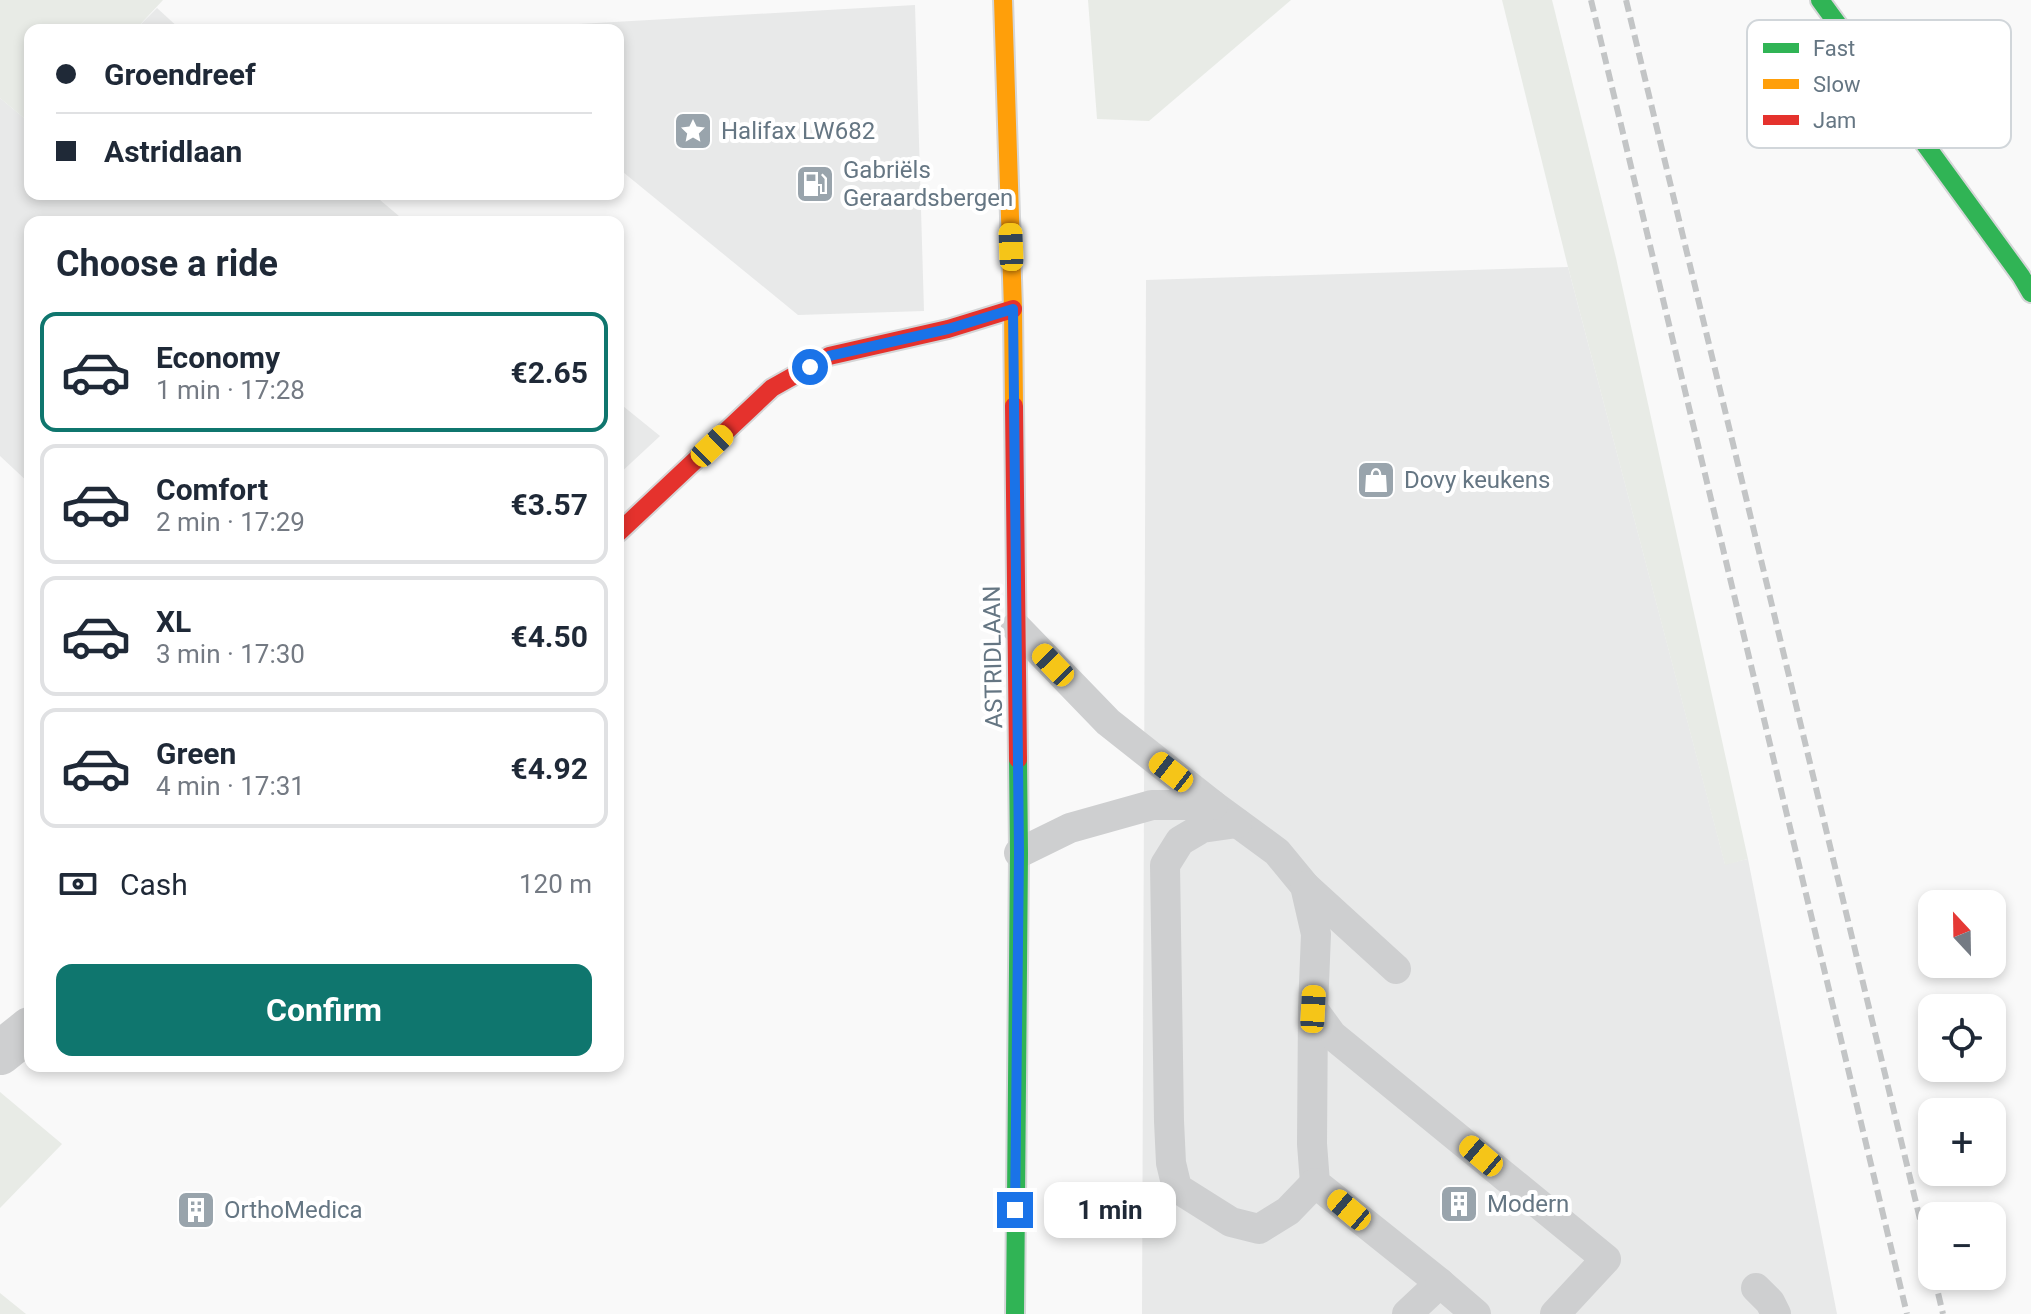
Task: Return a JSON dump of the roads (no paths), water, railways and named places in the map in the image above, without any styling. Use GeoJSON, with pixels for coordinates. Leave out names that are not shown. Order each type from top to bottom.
{"type":"FeatureCollection","features":[{"type":"Feature","properties":{"kind":"main road","name":"ASTRIDLAAN"},"geometry":{"type":"LineString","coordinates":[[1003,0],[1013,309],[1019,853],[1015,1314]]}},
{"type":"Feature","properties":{"kind":"main road"},"geometry":{"type":"LineString","coordinates":[[1820,0],[1835,20]]}},
{"type":"Feature","properties":{"kind":"main road"},"geometry":{"type":"LineString","coordinates":[[1928,148],[2031,293]]}},
{"type":"Feature","properties":{"kind":"main road"},"geometry":{"type":"LineString","coordinates":[[624,527],[772,388],[829,356],[948,329],[1013,309]]}},
{"type":"Feature","properties":{"kind":"street"},"geometry":{"type":"LineString","coordinates":[[0,1053],[24,1034]]}},
{"type":"Feature","properties":{"kind":"lane"},"geometry":{"type":"LineString","coordinates":[[1016,627],[1108,722],[1277,852],[1305,886],[1396,969]]}},
{"type":"Feature","properties":{"kind":"lane"},"geometry":{"type":"LineString","coordinates":[[1019,853],[1070,828],[1152,805],[1213,805]]}},
{"type":"Feature","properties":{"kind":"lane"},"geometry":{"type":"LineString","coordinates":[[1237,823],[1202,828],[1180,841],[1165,865],[1171,1163],[1177,1188],[1231,1222],[1259,1229],[1288,1211],[1315,1183],[1312,1144],[1316,934],[1305,886]]}},
{"type":"Feature","properties":{"kind":"lane"},"geometry":{"type":"LineString","coordinates":[[1313,1009],[1332,1035],[1606,1259],[1555,1314]]}},
{"type":"Feature","properties":{"kind":"lane"},"geometry":{"type":"LineString","coordinates":[[1315,1183],[1476,1314]]}},
{"type":"Feature","properties":{"kind":"lane"},"geometry":{"type":"LineString","coordinates":[[1407,1314],[1440,1283]]}},
{"type":"Feature","properties":{"kind":"lane"},"geometry":{"type":"LineString","coordinates":[[1756,1288],[1770,1302],[1776,1314]]}},
{"type":"Feature","properties":{"kind":"railway"},"geometry":{"type":"LineString","coordinates":[[1591,0],[1907,1314]]}},
{"type":"Feature","properties":{"kind":"railway"},"geometry":{"type":"LineString","coordinates":[[1626,0],[1918,1211]]}},
{"type":"Feature","properties":{"kind":"railway"},"geometry":{"type":"LineString","coordinates":[[1937,1290],[1943,1314]]}},
{"type":"Feature","properties":{"kind":"place","name":"Halifax LW682"},"geometry":{"type":"Point","coordinates":[693,131]}},
{"type":"Feature","properties":{"kind":"place","name":"Gabriëls Geraardsbergen"},"geometry":{"type":"Point","coordinates":[815,184]}},
{"type":"Feature","properties":{"kind":"place","name":"Dovy keukens"},"geometry":{"type":"Point","coordinates":[1376,480]}},
{"type":"Feature","properties":{"kind":"place","name":"Modern"},"geometry":{"type":"Point","coordinates":[1459,1204]}},
{"type":"Feature","properties":{"kind":"place","name":"OrthoMedica"},"geometry":{"type":"Point","coordinates":[196,1210]}}]}
